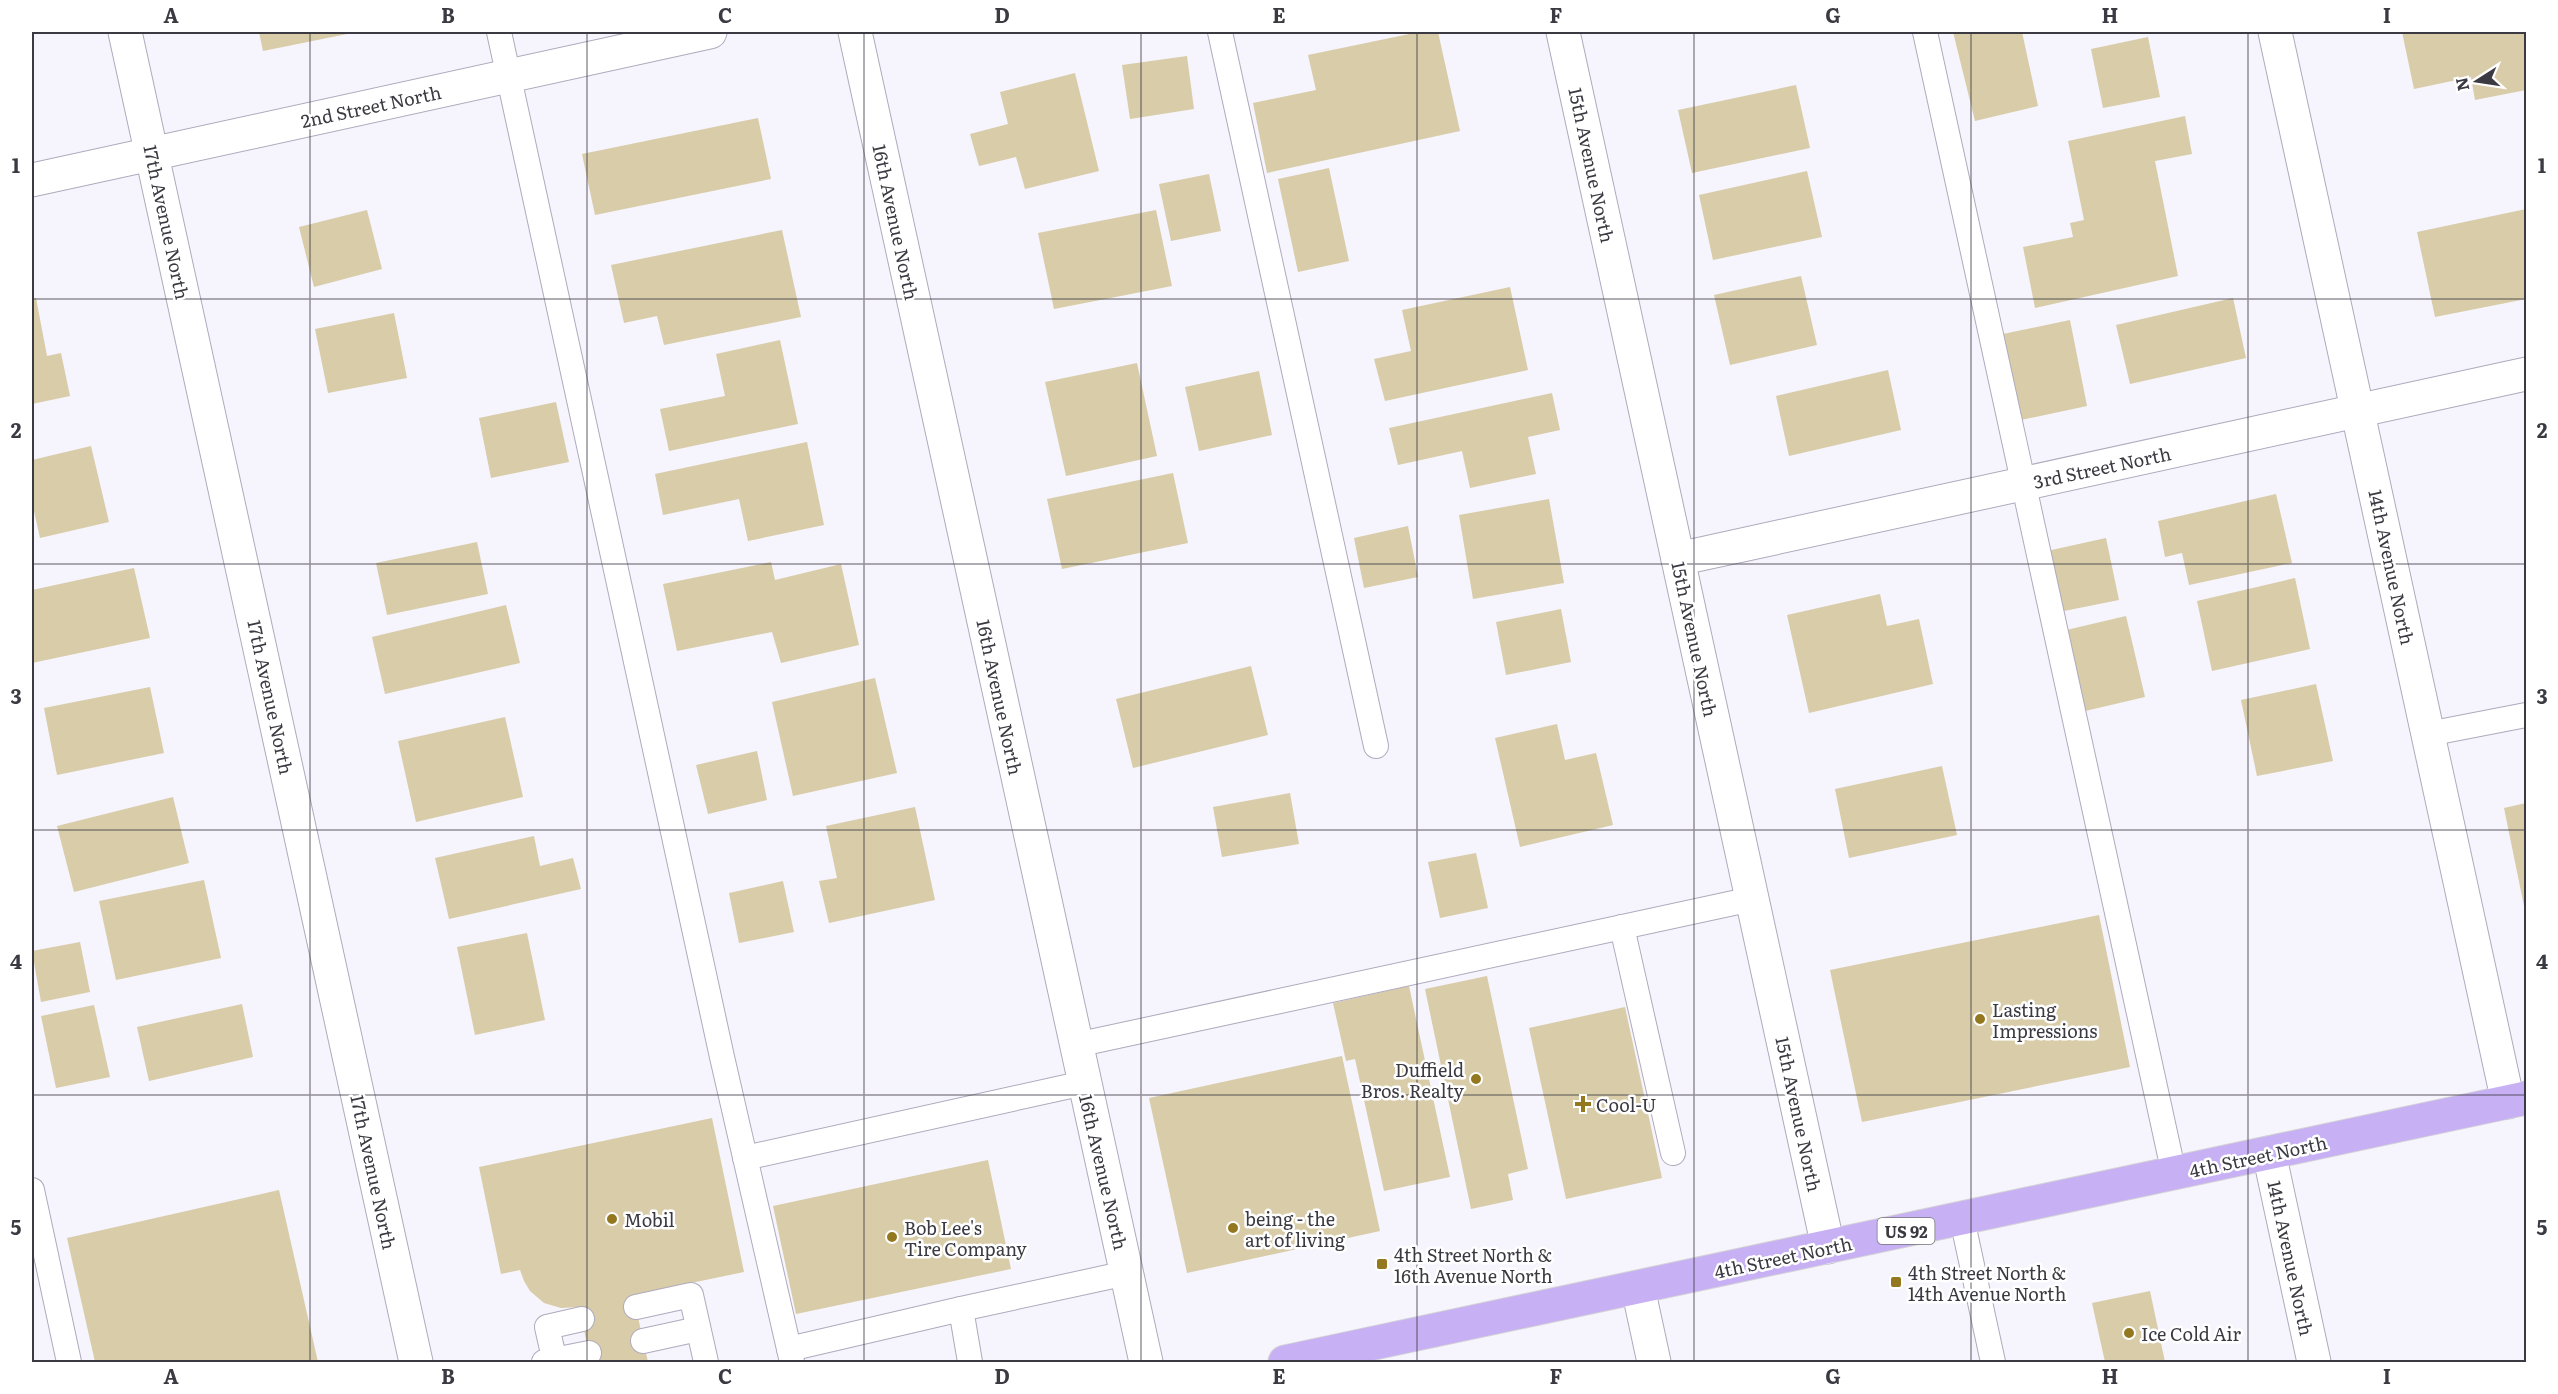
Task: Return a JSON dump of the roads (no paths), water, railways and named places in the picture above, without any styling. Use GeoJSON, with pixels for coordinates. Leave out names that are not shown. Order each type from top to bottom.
{"type":"FeatureCollection","features":[{"type":"Feature","properties":{"kind":"main road","name":"4th Street North"},"geometry":{"type":"LineString","coordinates":[[1285,1362],[2517,1100]]}},
{"type":"Feature","properties":{"kind":"street","name":"17th Avenue North"},"geometry":{"type":"LineString","coordinates":[[125,32],[416,1362]]}},
{"type":"Feature","properties":{"kind":"street","name":"2nd Street North"},"geometry":{"type":"LineString","coordinates":[[32,180],[710,32]]}},
{"type":"Feature","properties":{"kind":"street","name":"16th Avenue North"},"geometry":{"type":"LineString","coordinates":[[855,32],[1146,1362]]}},
{"type":"Feature","properties":{"kind":"street","name":"15th Avenue North"},"geometry":{"type":"LineString","coordinates":[[1563,32],[1828,1247]]}},
{"type":"Feature","properties":{"kind":"street","name":"14th Avenue North"},"geometry":{"type":"LineString","coordinates":[[2274,32],[2428,734],[2517,1100]]}},
{"type":"Feature","properties":{"kind":"street","name":"3rd Street North"},"geometry":{"type":"LineString","coordinates":[[1678,559],[2526,374]]}},
{"type":"Feature","properties":{"kind":"street","name":"14th Avenue North"},"geometry":{"type":"LineString","coordinates":[[2269,1154],[2314,1362]]}},
{"type":"Feature","properties":{"kind":"street"},"geometry":{"type":"LineString","coordinates":[[1638,1288],[1654,1362]]}},
{"type":"Feature","properties":{"kind":"lane"},"geometry":{"type":"LineString","coordinates":[[499,32],[790,1356],[961,1309],[1127,1273]]}},
{"type":"Feature","properties":{"kind":"lane"},"geometry":{"type":"LineString","coordinates":[[1220,32],[1376,746]]}},
{"type":"Feature","properties":{"kind":"lane"},"geometry":{"type":"LineString","coordinates":[[1925,32],[2174,1174]]}},
{"type":"Feature","properties":{"kind":"lane"},"geometry":{"type":"LineString","coordinates":[[2428,734],[2526,715]]}},
{"type":"Feature","properties":{"kind":"lane"},"geometry":{"type":"LineString","coordinates":[[1076,1045],[1752,899]]}},
{"type":"Feature","properties":{"kind":"lane"},"geometry":{"type":"LineString","coordinates":[[1622,927],[1673,1153]]}},
{"type":"Feature","properties":{"kind":"lane"},"geometry":{"type":"LineString","coordinates":[[745,1158],[1084,1083]]}},
{"type":"Feature","properties":{"kind":"lane"},"geometry":{"type":"LineString","coordinates":[[32,1190],[69,1362]]}},
{"type":"Feature","properties":{"kind":"lane"},"geometry":{"type":"LineString","coordinates":[[1962,1219],[1993,1362]]}},
{"type":"Feature","properties":{"kind":"lane"},"geometry":{"type":"LineString","coordinates":[[636,1307],[691,1295],[706,1362]]}},
{"type":"Feature","properties":{"kind":"lane"},"geometry":{"type":"LineString","coordinates":[[961,1309],[970,1362]]}},
{"type":"Feature","properties":{"kind":"lane"},"geometry":{"type":"LineString","coordinates":[[582,1319],[547,1327],[551,1362],[589,1353]]}},
{"type":"Feature","properties":{"kind":"lane"},"geometry":{"type":"LineString","coordinates":[[643,1341],[698,1329]]}},
{"type":"Feature","properties":{"kind":"place","name":"Lasting Impressions"},"geometry":{"type":"Point","coordinates":[1980,1019]}},
{"type":"Feature","properties":{"kind":"place","name":"Duffield Bros. Realty"},"geometry":{"type":"Point","coordinates":[1476,1079]}},
{"type":"Feature","properties":{"kind":"place","name":"Cool-U"},"geometry":{"type":"Point","coordinates":[1583,1104]}},
{"type":"Feature","properties":{"kind":"place","name":"Mobil"},"geometry":{"type":"Point","coordinates":[612,1219]}},
{"type":"Feature","properties":{"kind":"place","name":"being - the art of living"},"geometry":{"type":"Point","coordinates":[1233,1228]}},
{"type":"Feature","properties":{"kind":"place","name":"Bob Lee's Tire Company"},"geometry":{"type":"Point","coordinates":[892,1237]}},
{"type":"Feature","properties":{"kind":"place","name":"4th Street North & 16th Avenue North"},"geometry":{"type":"Point","coordinates":[1382,1264]}},
{"type":"Feature","properties":{"kind":"place","name":"4th Street North & 14th Avenue North"},"geometry":{"type":"Point","coordinates":[1896,1282]}},
{"type":"Feature","properties":{"kind":"place","name":"Ice Cold Air"},"geometry":{"type":"Point","coordinates":[2129,1333]}}]}
